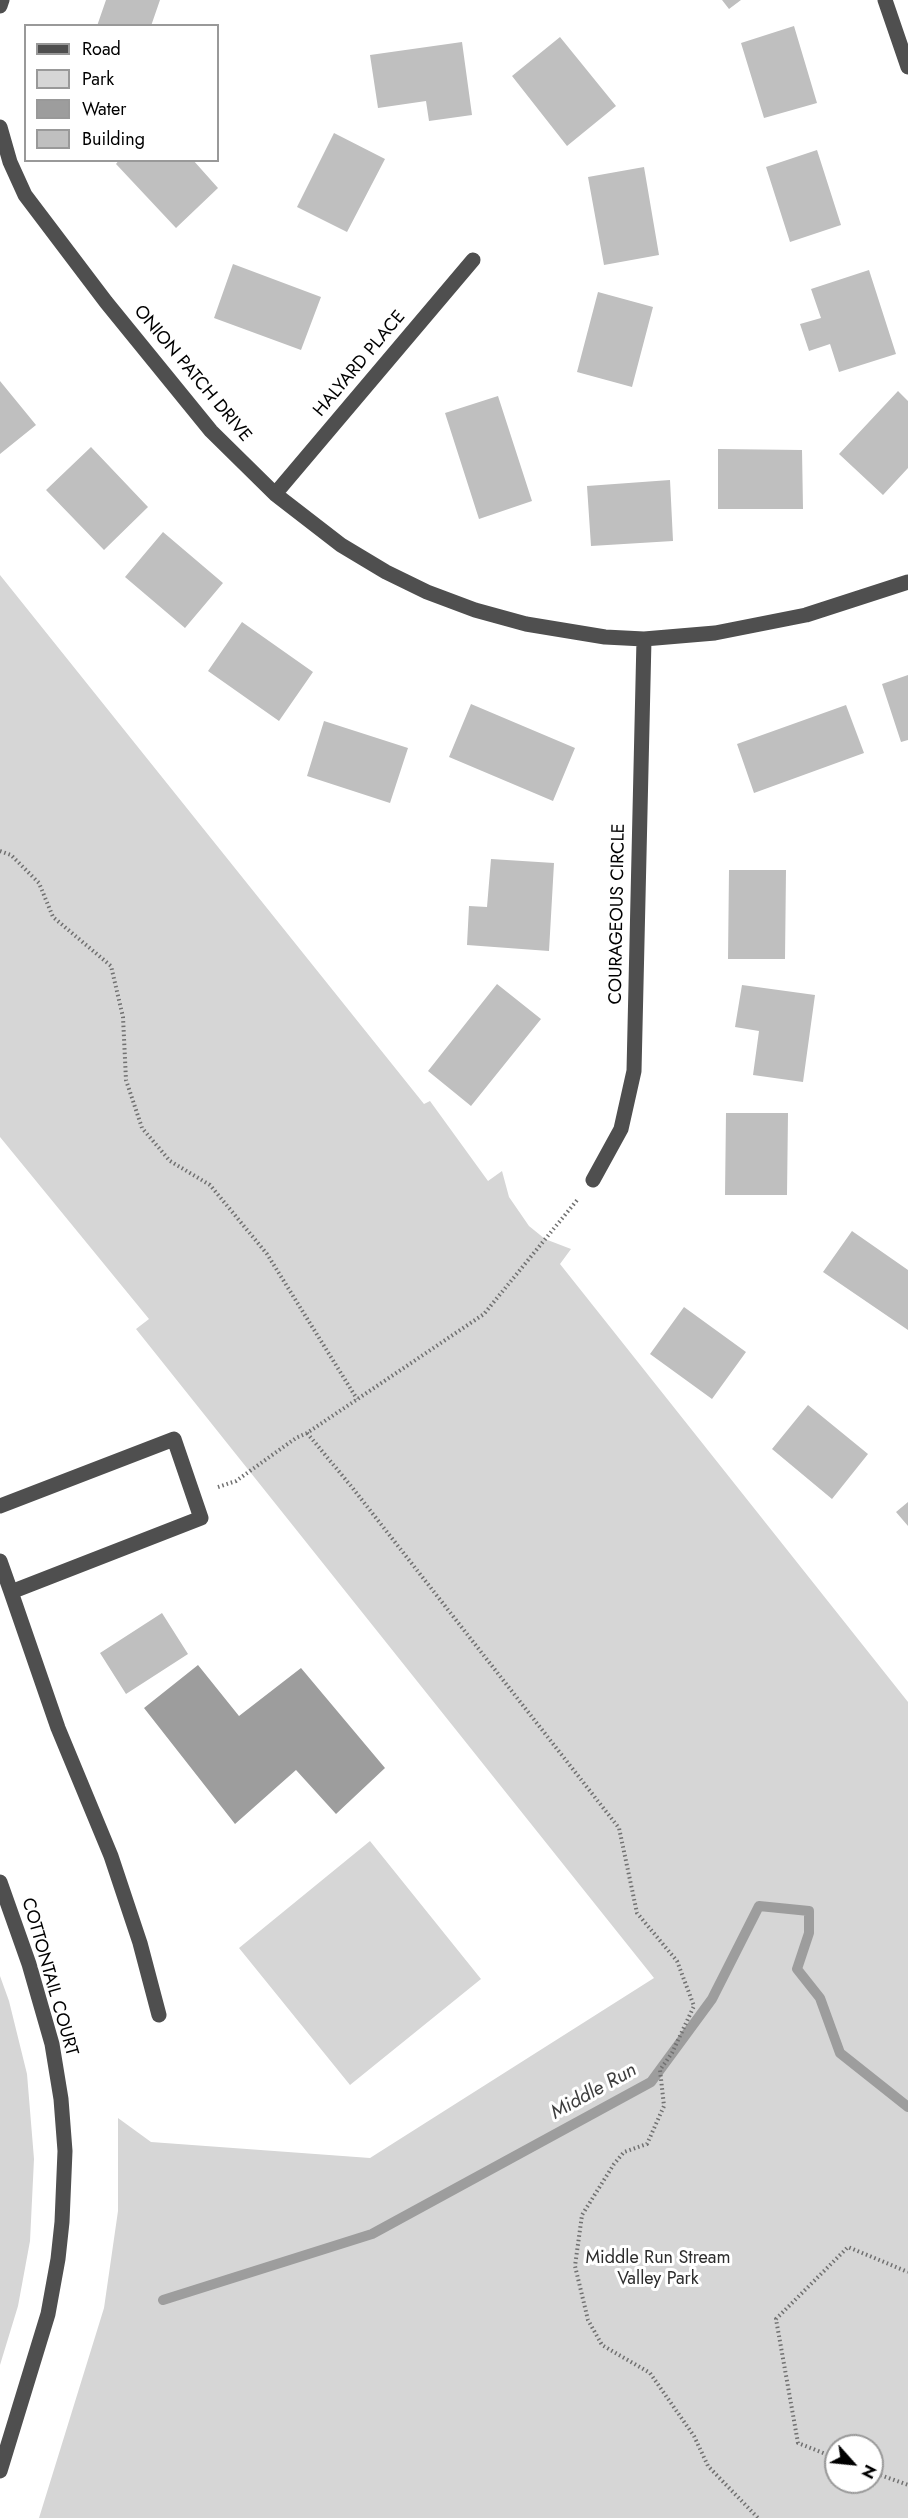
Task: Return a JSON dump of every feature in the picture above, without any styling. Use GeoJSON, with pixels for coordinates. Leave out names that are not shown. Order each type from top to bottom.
{"type":"FeatureCollection","features":[{"type":"Feature","properties":{"kind":"street"},"geometry":{"type":"LineString","coordinates":[[0,6],[2,0]]}},
{"type":"Feature","properties":{"kind":"street"},"geometry":{"type":"LineString","coordinates":[[885,0],[908,67]]}},
{"type":"Feature","properties":{"kind":"street","name":"ONION PATCH DRIVE"},"geometry":{"type":"LineString","coordinates":[[0,127],[10,162],[25,195],[106,302],[211,431],[275,494],[341,545],[386,572],[426,592],[475,610],[526,624],[605,637],[644,639],[715,633],[806,615],[908,582]]}},
{"type":"Feature","properties":{"kind":"street","name":"HALYARD PLACE"},"geometry":{"type":"LineString","coordinates":[[275,494],[473,260]]}},
{"type":"Feature","properties":{"kind":"street","name":"COURAGEOUS CIRCLE"},"geometry":{"type":"LineString","coordinates":[[593,1180],[621,1129],[634,1071],[644,639]]}},
{"type":"Feature","properties":{"kind":"street"},"geometry":{"type":"LineString","coordinates":[[0,1506],[174,1439],[201,1518],[11,1592]]}},
{"type":"Feature","properties":{"kind":"street"},"geometry":{"type":"LineString","coordinates":[[0,1561],[58,1728],[111,1856],[140,1943],[159,2015]]}},
{"type":"Feature","properties":{"kind":"street","name":"COTTONTAIL COURT"},"geometry":{"type":"LineString","coordinates":[[0,1881],[29,1964],[52,2044],[61,2099],[65,2151],[62,2222],[48,2314],[0,2471]]}},
{"type":"Feature","properties":{"kind":"path"},"geometry":{"type":"LineString","coordinates":[[0,851],[10,855],[39,883],[53,917],[111,966],[123,1017],[126,1080],[142,1128],[170,1161],[210,1185],[267,1254],[357,1399]]}},
{"type":"Feature","properties":{"kind":"path"},"geometry":{"type":"LineString","coordinates":[[193,1495],[236,1480],[484,1314],[593,1180]]}},
{"type":"Feature","properties":{"kind":"path"},"geometry":{"type":"LineString","coordinates":[[307,1433],[619,1828],[637,1913],[677,1961],[694,2006],[672,2053],[660,2070],[664,2106],[647,2144],[624,2152],[582,2215],[575,2266],[588,2320],[602,2345],[650,2373],[694,2436],[708,2466],[758,2518]]}},
{"type":"Feature","properties":{"kind":"path"},"geometry":{"type":"LineString","coordinates":[[824,2453],[798,2443],[776,2319],[848,2247],[908,2272]]}},
{"type":"Feature","properties":{"kind":"path"},"geometry":{"type":"LineString","coordinates":[[884,2477],[908,2486]]}},
{"type":"Feature","properties":{"kind":"green space","name":"Middle Run Stream Valley Park"},"geometry":{"type":"Polygon","coordinates":[[[0,575],[424,1104],[430,1101],[488,1181],[502,1171],[509,1197],[529,1226],[545,1239],[571,1249],[560,1264],[908,1702],[908,2518],[39,2518],[104,2308],[118,2211],[118,2118],[151,2142],[370,2158],[654,1978],[136,1329],[149,1319],[0,1137],[0,575]]]}},
{"type":"Feature","properties":{"kind":"green space"},"geometry":{"type":"Polygon","coordinates":[[[370,1841],[481,1979],[350,2085],[239,1948],[370,1841]]]}},
{"type":"Feature","properties":{"kind":"green space"},"geometry":{"type":"Polygon","coordinates":[[[0,1976],[9,2001],[27,2074],[34,2159],[30,2241],[18,2306],[0,2365],[0,1976]]]}},
{"type":"Feature","properties":{"kind":"water"},"geometry":{"type":"Polygon","coordinates":[[[198,1665],[239,1716],[301,1668],[385,1768],[336,1814],[296,1770],[235,1824],[144,1708],[198,1665]]]}},
{"type":"Feature","properties":{"kind":"building"},"geometry":{"type":"Polygon","coordinates":[[[106,0],[160,0],[152,24],[98,24],[106,0]]]}},
{"type":"Feature","properties":{"kind":"building"},"geometry":{"type":"Polygon","coordinates":[[[722,0],[741,0],[729,9],[722,0]]]}},
{"type":"Feature","properties":{"kind":"building"},"geometry":{"type":"Polygon","coordinates":[[[794,26],[817,103],[764,118],[741,43],[794,26]]]}},
{"type":"Feature","properties":{"kind":"building"},"geometry":{"type":"Polygon","coordinates":[[[560,37],[616,106],[567,146],[512,76],[560,37]]]}},
{"type":"Feature","properties":{"kind":"building"},"geometry":{"type":"Polygon","coordinates":[[[462,42],[472,115],[429,121],[426,101],[378,108],[370,55],[462,42]]]}},
{"type":"Feature","properties":{"kind":"building"},"geometry":{"type":"Polygon","coordinates":[[[334,133],[385,159],[347,232],[297,207],[334,133]]]}},
{"type":"Feature","properties":{"kind":"building"},"geometry":{"type":"Polygon","coordinates":[[[817,150],[841,225],[790,242],[766,167],[817,150]]]}},
{"type":"Feature","properties":{"kind":"building"},"geometry":{"type":"Polygon","coordinates":[[[118,162],[195,162],[218,188],[176,228],[116,164],[118,162]]]}},
{"type":"Feature","properties":{"kind":"building"},"geometry":{"type":"Polygon","coordinates":[[[644,167],[659,255],[604,265],[588,177],[644,167]]]}},
{"type":"Feature","properties":{"kind":"building"},"geometry":{"type":"Polygon","coordinates":[[[233,264],[321,297],[301,350],[214,318],[233,264]]]}},
{"type":"Feature","properties":{"kind":"building"},"geometry":{"type":"Polygon","coordinates":[[[869,270],[896,354],[839,372],[830,344],[809,351],[800,324],[821,318],[811,289],[869,270]]]}},
{"type":"Feature","properties":{"kind":"building"},"geometry":{"type":"Polygon","coordinates":[[[598,292],[653,307],[632,387],[577,372],[598,292]]]}},
{"type":"Feature","properties":{"kind":"building"},"geometry":{"type":"Polygon","coordinates":[[[0,381],[36,425],[0,454],[0,381]]]}},
{"type":"Feature","properties":{"kind":"building"},"geometry":{"type":"Polygon","coordinates":[[[898,391],[908,401],[908,468],[883,495],[839,454],[898,391]]]}},
{"type":"Feature","properties":{"kind":"building"},"geometry":{"type":"Polygon","coordinates":[[[498,396],[532,501],[479,519],[445,413],[498,396]]]}},
{"type":"Feature","properties":{"kind":"building"},"geometry":{"type":"Polygon","coordinates":[[[91,447],[148,507],[104,550],[46,490],[91,447]]]}},
{"type":"Feature","properties":{"kind":"building"},"geometry":{"type":"Polygon","coordinates":[[[718,449],[802,450],[803,509],[718,509],[718,449]]]}},
{"type":"Feature","properties":{"kind":"building"},"geometry":{"type":"Polygon","coordinates":[[[670,480],[673,541],[591,546],[587,486],[670,480]]]}},
{"type":"Feature","properties":{"kind":"building"},"geometry":{"type":"Polygon","coordinates":[[[163,532],[223,583],[185,628],[125,577],[163,532]]]}},
{"type":"Feature","properties":{"kind":"building"},"geometry":{"type":"Polygon","coordinates":[[[242,622],[313,672],[279,721],[208,671],[242,622]]]}},
{"type":"Feature","properties":{"kind":"building"},"geometry":{"type":"Polygon","coordinates":[[[908,675],[908,740],[901,742],[882,684],[908,675]]]}},
{"type":"Feature","properties":{"kind":"building"},"geometry":{"type":"Polygon","coordinates":[[[471,704],[575,748],[553,801],[449,757],[471,704]]]}},
{"type":"Feature","properties":{"kind":"building"},"geometry":{"type":"Polygon","coordinates":[[[846,705],[864,753],[754,793],[737,744],[846,705]]]}},
{"type":"Feature","properties":{"kind":"building"},"geometry":{"type":"Polygon","coordinates":[[[324,721],[408,748],[390,803],[307,776],[324,721]]]}},
{"type":"Feature","properties":{"kind":"building"},"geometry":{"type":"Polygon","coordinates":[[[491,859],[554,863],[549,951],[467,945],[469,906],[487,907],[491,859]]]}},
{"type":"Feature","properties":{"kind":"building"},"geometry":{"type":"Polygon","coordinates":[[[729,870],[786,870],[785,959],[728,959],[729,870]]]}},
{"type":"Feature","properties":{"kind":"building"},"geometry":{"type":"Polygon","coordinates":[[[497,984],[541,1019],[471,1106],[428,1071],[497,984]]]}},
{"type":"Feature","properties":{"kind":"building"},"geometry":{"type":"Polygon","coordinates":[[[742,985],[815,995],[803,1082],[753,1075],[759,1031],[735,1027],[742,985]]]}},
{"type":"Feature","properties":{"kind":"building"},"geometry":{"type":"Polygon","coordinates":[[[726,1113],[788,1113],[787,1195],[725,1195],[726,1113]]]}},
{"type":"Feature","properties":{"kind":"building"},"geometry":{"type":"Polygon","coordinates":[[[852,1231],[908,1270],[908,1330],[823,1272],[852,1231]]]}},
{"type":"Feature","properties":{"kind":"building"},"geometry":{"type":"Polygon","coordinates":[[[684,1307],[746,1352],[712,1399],[650,1354],[684,1307]]]}},
{"type":"Feature","properties":{"kind":"building"},"geometry":{"type":"Polygon","coordinates":[[[808,1405],[868,1454],[832,1499],[772,1449],[808,1405]]]}},
{"type":"Feature","properties":{"kind":"building"},"geometry":{"type":"Polygon","coordinates":[[[908,1502],[908,1526],[896,1512],[908,1502]]]}},
{"type":"Feature","properties":{"kind":"building"},"geometry":{"type":"Polygon","coordinates":[[[162,1613],[188,1654],[126,1694],[100,1653],[162,1613]]]}},
{"type":"Feature","properties":{"kind":"waterway","name":"Middle Run"},"geometry":{"type":"LineString","coordinates":[[163,2300],[372,2234],[651,2082],[712,1999],[759,1906],[809,1911],[809,1933],[797,1969],[820,1998],[840,2053],[908,2107]]}}]}
